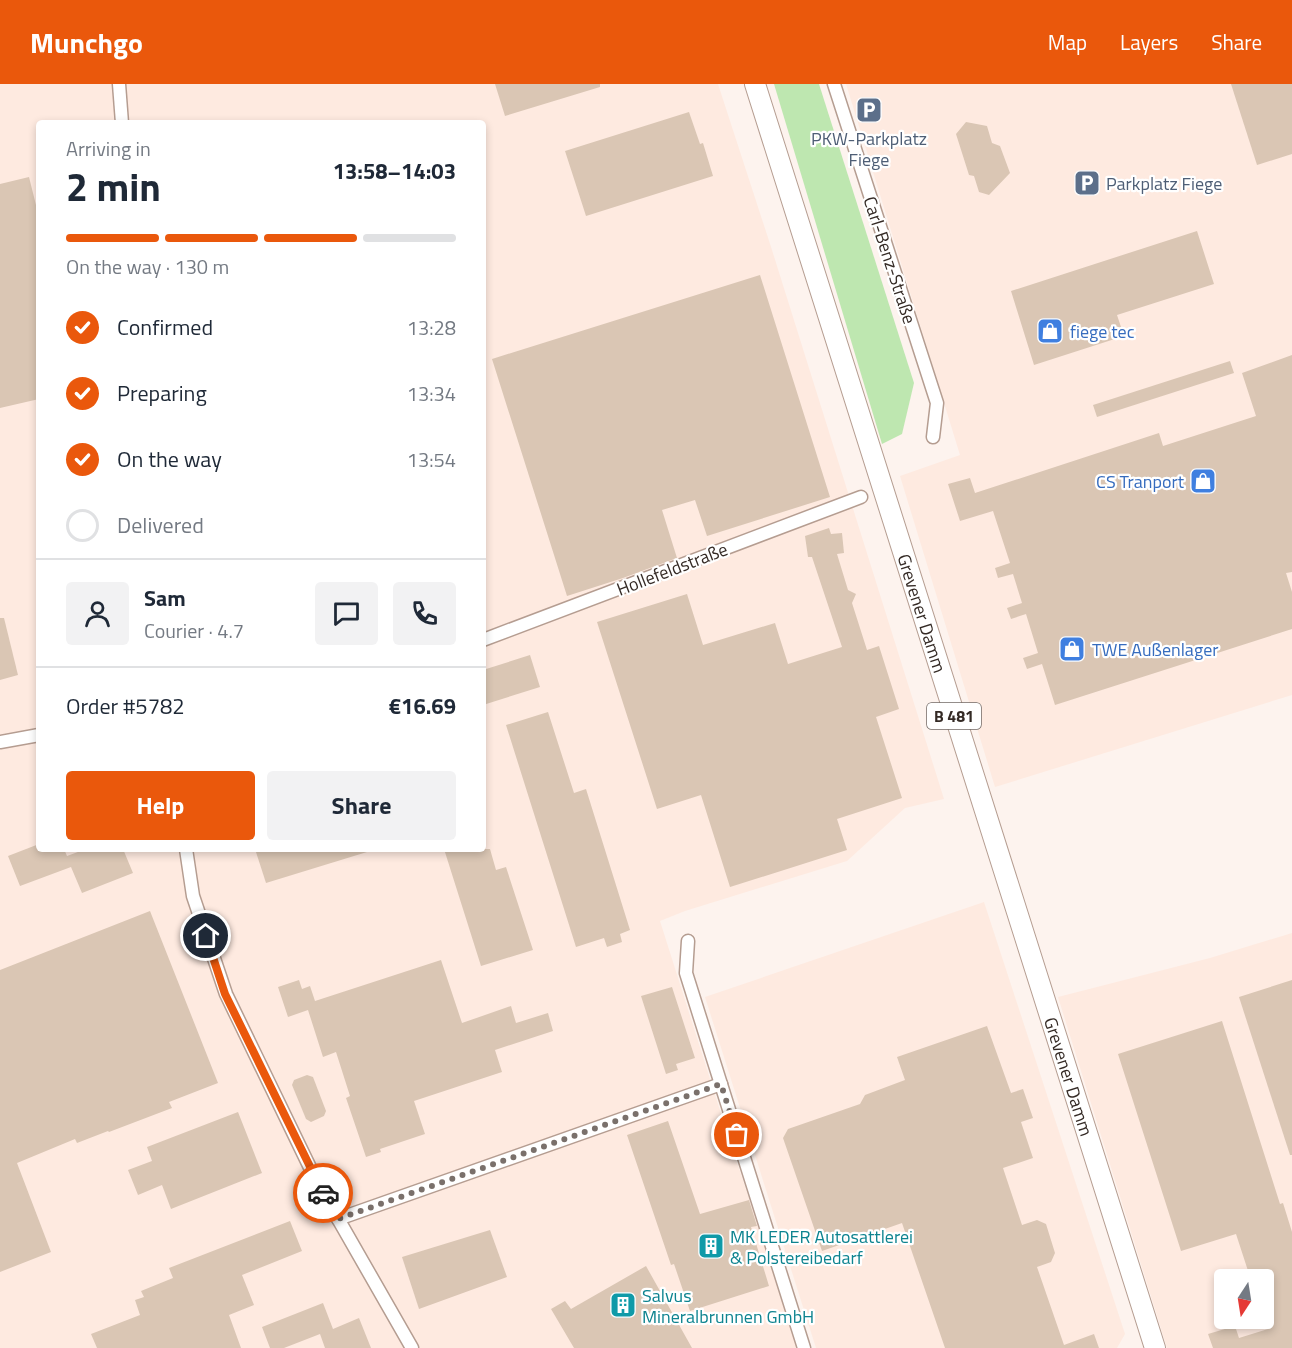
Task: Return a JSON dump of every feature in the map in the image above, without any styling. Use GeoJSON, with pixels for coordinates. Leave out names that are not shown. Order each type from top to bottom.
{"type":"FeatureCollection","features":[{"type":"Feature","properties":{"kind":"main road","name":"Grevener Damm"},"geometry":{"type":"LineString","coordinates":[[755,84],[1155,1348]]}},
{"type":"Feature","properties":{"kind":"street"},"geometry":{"type":"LineString","coordinates":[[119,84],[122,120]]}},
{"type":"Feature","properties":{"kind":"street","name":"Carl-Benz-Straße"},"geometry":{"type":"LineString","coordinates":[[834,84],[937,403],[933,437]]}},
{"type":"Feature","properties":{"kind":"street","name":"Hollefeldstraße"},"geometry":{"type":"LineString","coordinates":[[486,639],[861,497]]}},
{"type":"Feature","properties":{"kind":"street"},"geometry":{"type":"LineString","coordinates":[[0,742],[36,736]]}},
{"type":"Feature","properties":{"kind":"street"},"geometry":{"type":"LineString","coordinates":[[186,852],[193,896],[225,994],[317,1182],[412,1348]]}},
{"type":"Feature","properties":{"kind":"street"},"geometry":{"type":"LineString","coordinates":[[688,942],[686,973],[804,1348]]}},
{"type":"Feature","properties":{"kind":"street"},"geometry":{"type":"LineString","coordinates":[[338,1219],[721,1084]]}},
{"type":"Feature","properties":{"kind":"shaded area"},"geometry":{"type":"Polygon","coordinates":[[[0,84],[718,84],[944,799],[905,808],[847,861],[685,911],[660,921],[730,1142],[800,1348],[0,1348],[0,84]]]}},
{"type":"Feature","properties":{"kind":"shaded area"},"geometry":{"type":"Polygon","coordinates":[[[846,84],[1292,84],[1292,695],[995,787],[900,476],[960,455],[846,84]]]}},
{"type":"Feature","properties":{"kind":"shaded area"},"geometry":{"type":"Polygon","coordinates":[[[984,902],[1125,1334],[1117,1348],[816,1348],[705,997],[984,902]]]}},
{"type":"Feature","properties":{"kind":"shaded area"},"geometry":{"type":"Polygon","coordinates":[[[1292,933],[1292,1348],[1167,1348],[1058,997],[1210,958],[1292,933]]]}},
{"type":"Feature","properties":{"kind":"green space"},"geometry":{"type":"Polygon","coordinates":[[[774,84],[819,84],[914,383],[902,434],[882,444],[774,84]]]}},
{"type":"Feature","properties":{"kind":"building"},"geometry":{"type":"Polygon","coordinates":[[[495,84],[600,84],[600,87],[505,116],[495,84]]]}},
{"type":"Feature","properties":{"kind":"building"},"geometry":{"type":"Polygon","coordinates":[[[1231,84],[1292,84],[1292,154],[1257,165],[1231,84]]]}},
{"type":"Feature","properties":{"kind":"building"},"geometry":{"type":"Polygon","coordinates":[[[689,112],[700,144],[703,143],[713,176],[586,216],[565,151],[689,112]]]}},
{"type":"Feature","properties":{"kind":"building"},"geometry":{"type":"Polygon","coordinates":[[[966,122],[987,126],[992,143],[1000,146],[1010,173],[989,195],[979,192],[974,176],[969,175],[956,134],[966,122]]]}},
{"type":"Feature","properties":{"kind":"building"},"geometry":{"type":"Polygon","coordinates":[[[29,177],[36,205],[36,400],[0,408],[0,184],[29,177]]]}},
{"type":"Feature","properties":{"kind":"building"},"geometry":{"type":"Polygon","coordinates":[[[1197,231],[1214,284],[1117,315],[1124,336],[1034,365],[1011,291],[1197,231]]]}},
{"type":"Feature","properties":{"kind":"building"},"geometry":{"type":"Polygon","coordinates":[[[760,275],[830,497],[707,536],[695,500],[662,510],[677,558],[567,596],[492,359],[760,275]]]}},
{"type":"Feature","properties":{"kind":"building"},"geometry":{"type":"Polygon","coordinates":[[[1292,355],[1292,572],[1286,573],[1292,592],[1292,629],[1055,705],[1042,664],[1027,669],[1023,658],[1038,653],[1026,614],[1011,619],[1007,608],[1022,603],[1013,574],[998,578],[995,568],[1010,563],[993,511],[960,521],[948,484],[970,478],[975,493],[1159,433],[1163,446],[1256,416],[1242,373],[1292,355]]]}},
{"type":"Feature","properties":{"kind":"building"},"geometry":{"type":"Polygon","coordinates":[[[1230,361],[1234,373],[1097,417],[1093,405],[1230,361]]]}},
{"type":"Feature","properties":{"kind":"building"},"geometry":{"type":"Polygon","coordinates":[[[829,528],[831,534],[842,533],[844,553],[837,554],[848,590],[856,594],[852,603],[867,650],[879,646],[899,709],[876,717],[902,798],[837,819],[847,850],[730,887],[701,795],[657,809],[597,622],[687,594],[703,645],[775,623],[788,664],[842,647],[812,557],[808,557],[805,536],[829,528]]]}},
{"type":"Feature","properties":{"kind":"building"},"geometry":{"type":"Polygon","coordinates":[[[0,618],[4,618],[18,675],[0,680],[0,618]]]}},
{"type":"Feature","properties":{"kind":"building"},"geometry":{"type":"Polygon","coordinates":[[[530,655],[540,687],[486,704],[486,669],[530,655]]]}},
{"type":"Feature","properties":{"kind":"building"},"geometry":{"type":"Polygon","coordinates":[[[548,712],[574,793],[586,789],[630,930],[620,934],[622,942],[607,947],[604,938],[576,947],[506,725],[548,712]]]}},
{"type":"Feature","properties":{"kind":"building"},"geometry":{"type":"Polygon","coordinates":[[[36,845],[36,852],[65,852],[67,856],[78,852],[124,852],[133,873],[82,893],[71,867],[20,886],[8,856],[36,845]]]}},
{"type":"Feature","properties":{"kind":"building"},"geometry":{"type":"Polygon","coordinates":[[[486,849],[490,849],[496,870],[506,867],[533,950],[481,966],[445,852],[486,852],[486,849]]]}},
{"type":"Feature","properties":{"kind":"building"},"geometry":{"type":"Polygon","coordinates":[[[256,852],[367,852],[266,883],[256,852]]]}},
{"type":"Feature","properties":{"kind":"building"},"geometry":{"type":"Polygon","coordinates":[[[150,911],[218,1083],[169,1102],[172,1108],[77,1143],[75,1139],[17,1163],[51,1252],[0,1272],[0,970],[150,911]]]}},
{"type":"Feature","properties":{"kind":"building"},"geometry":{"type":"Polygon","coordinates":[[[441,960],[462,1023],[511,1006],[516,1023],[548,1013],[553,1031],[495,1050],[502,1072],[414,1101],[425,1134],[380,1149],[381,1152],[366,1157],[346,1098],[350,1096],[336,1052],[323,1057],[308,1010],[288,1017],[278,987],[299,980],[302,989],[310,986],[315,1001],[441,960]]]}},
{"type":"Feature","properties":{"kind":"building"},"geometry":{"type":"Polygon","coordinates":[[[1292,980],[1292,1155],[1290,1155],[1239,997],[1292,980]]]}},
{"type":"Feature","properties":{"kind":"building"},"geometry":{"type":"Polygon","coordinates":[[[672,987],[695,1058],[676,1064],[678,1070],[666,1074],[641,996],[672,987]]]}},
{"type":"Feature","properties":{"kind":"building"},"geometry":{"type":"Polygon","coordinates":[[[1222,1021],[1280,1204],[1283,1203],[1292,1232],[1292,1348],[1213,1348],[1208,1334],[1225,1329],[1236,1329],[1239,1338],[1274,1329],[1274,1269],[1247,1269],[1236,1234],[1181,1251],[1118,1054],[1222,1021]]]}},
{"type":"Feature","properties":{"kind":"building"},"geometry":{"type":"Polygon","coordinates":[[[987,1026],[1011,1093],[1023,1089],[1033,1118],[1021,1122],[1033,1158],[1003,1168],[1022,1225],[1037,1220],[1046,1224],[1055,1253],[1051,1262],[1037,1267],[1064,1345],[1094,1334],[1099,1348],[945,1348],[902,1223],[822,1251],[783,1138],[788,1129],[860,1104],[865,1095],[905,1080],[897,1057],[987,1026]]]}},
{"type":"Feature","properties":{"kind":"building"},"geometry":{"type":"Polygon","coordinates":[[[307,1075],[313,1077],[326,1111],[324,1116],[311,1122],[306,1119],[292,1085],[294,1080],[307,1075]]]}},
{"type":"Feature","properties":{"kind":"building"},"geometry":{"type":"Polygon","coordinates":[[[238,1112],[262,1173],[171,1209],[162,1185],[138,1195],[128,1170],[152,1161],[147,1147],[238,1112]]]}},
{"type":"Feature","properties":{"kind":"building","name":"MK LEDER Autosattlerei & Polstereibedarf"},"geometry":{"type":"Polygon","coordinates":[[[668,1121],[700,1214],[749,1200],[757,1226],[751,1227],[769,1286],[690,1311],[674,1264],[671,1265],[627,1135],[668,1121]]]}},
{"type":"Feature","properties":{"kind":"building"},"geometry":{"type":"Polygon","coordinates":[[[290,1221],[302,1251],[242,1275],[254,1305],[229,1315],[241,1348],[97,1348],[91,1334],[140,1315],[135,1300],[144,1297],[141,1291],[173,1278],[169,1268],[290,1221]]]}},
{"type":"Feature","properties":{"kind":"building"},"geometry":{"type":"Polygon","coordinates":[[[490,1230],[507,1277],[419,1309],[402,1257],[490,1230]]]}},
{"type":"Feature","properties":{"kind":"building","name":"Salvus Mineralbrunnen GmbH"},"geometry":{"type":"Polygon","coordinates":[[[646,1266],[692,1348],[574,1348],[551,1309],[565,1301],[571,1309],[646,1266]]]}},
{"type":"Feature","properties":{"kind":"building"},"geometry":{"type":"Polygon","coordinates":[[[323,1303],[333,1329],[359,1318],[371,1348],[325,1348],[320,1334],[284,1348],[270,1348],[262,1327],[323,1303]]]}},
{"type":"Feature","properties":{"kind":"way so far"},"geometry":{"type":"LineString","coordinates":[[323,1193],[338,1219],[721,1084],[737,1135]]}},
{"type":"Feature","properties":{"kind":"place","name":"PKW-Parkplatz Fiege"},"geometry":{"type":"Point","coordinates":[869,110]}},
{"type":"Feature","properties":{"kind":"place","name":"Parkplatz Fiege"},"geometry":{"type":"Point","coordinates":[1087,183]}},
{"type":"Feature","properties":{"kind":"place","name":"fiege tec"},"geometry":{"type":"Point","coordinates":[1050,331]}},
{"type":"Feature","properties":{"kind":"place","name":"CS Tranport"},"geometry":{"type":"Point","coordinates":[1203,481]}},
{"type":"Feature","properties":{"kind":"place","name":"TWE Außenlager"},"geometry":{"type":"Point","coordinates":[1072,649]}},
{"type":"Feature","properties":{"kind":"place","name":"MK LEDER Autosattlerei & Polstereibedarf"},"geometry":{"type":"Point","coordinates":[711,1246]}},
{"type":"Feature","properties":{"kind":"place","name":"Salvus Mineralbrunnen GmbH"},"geometry":{"type":"Point","coordinates":[623,1305]}},
{"type":"Feature","properties":{"kind":"route"},"geometry":{"type":"LineString","coordinates":[[206,936],[225,994],[323,1193]]}}]}
